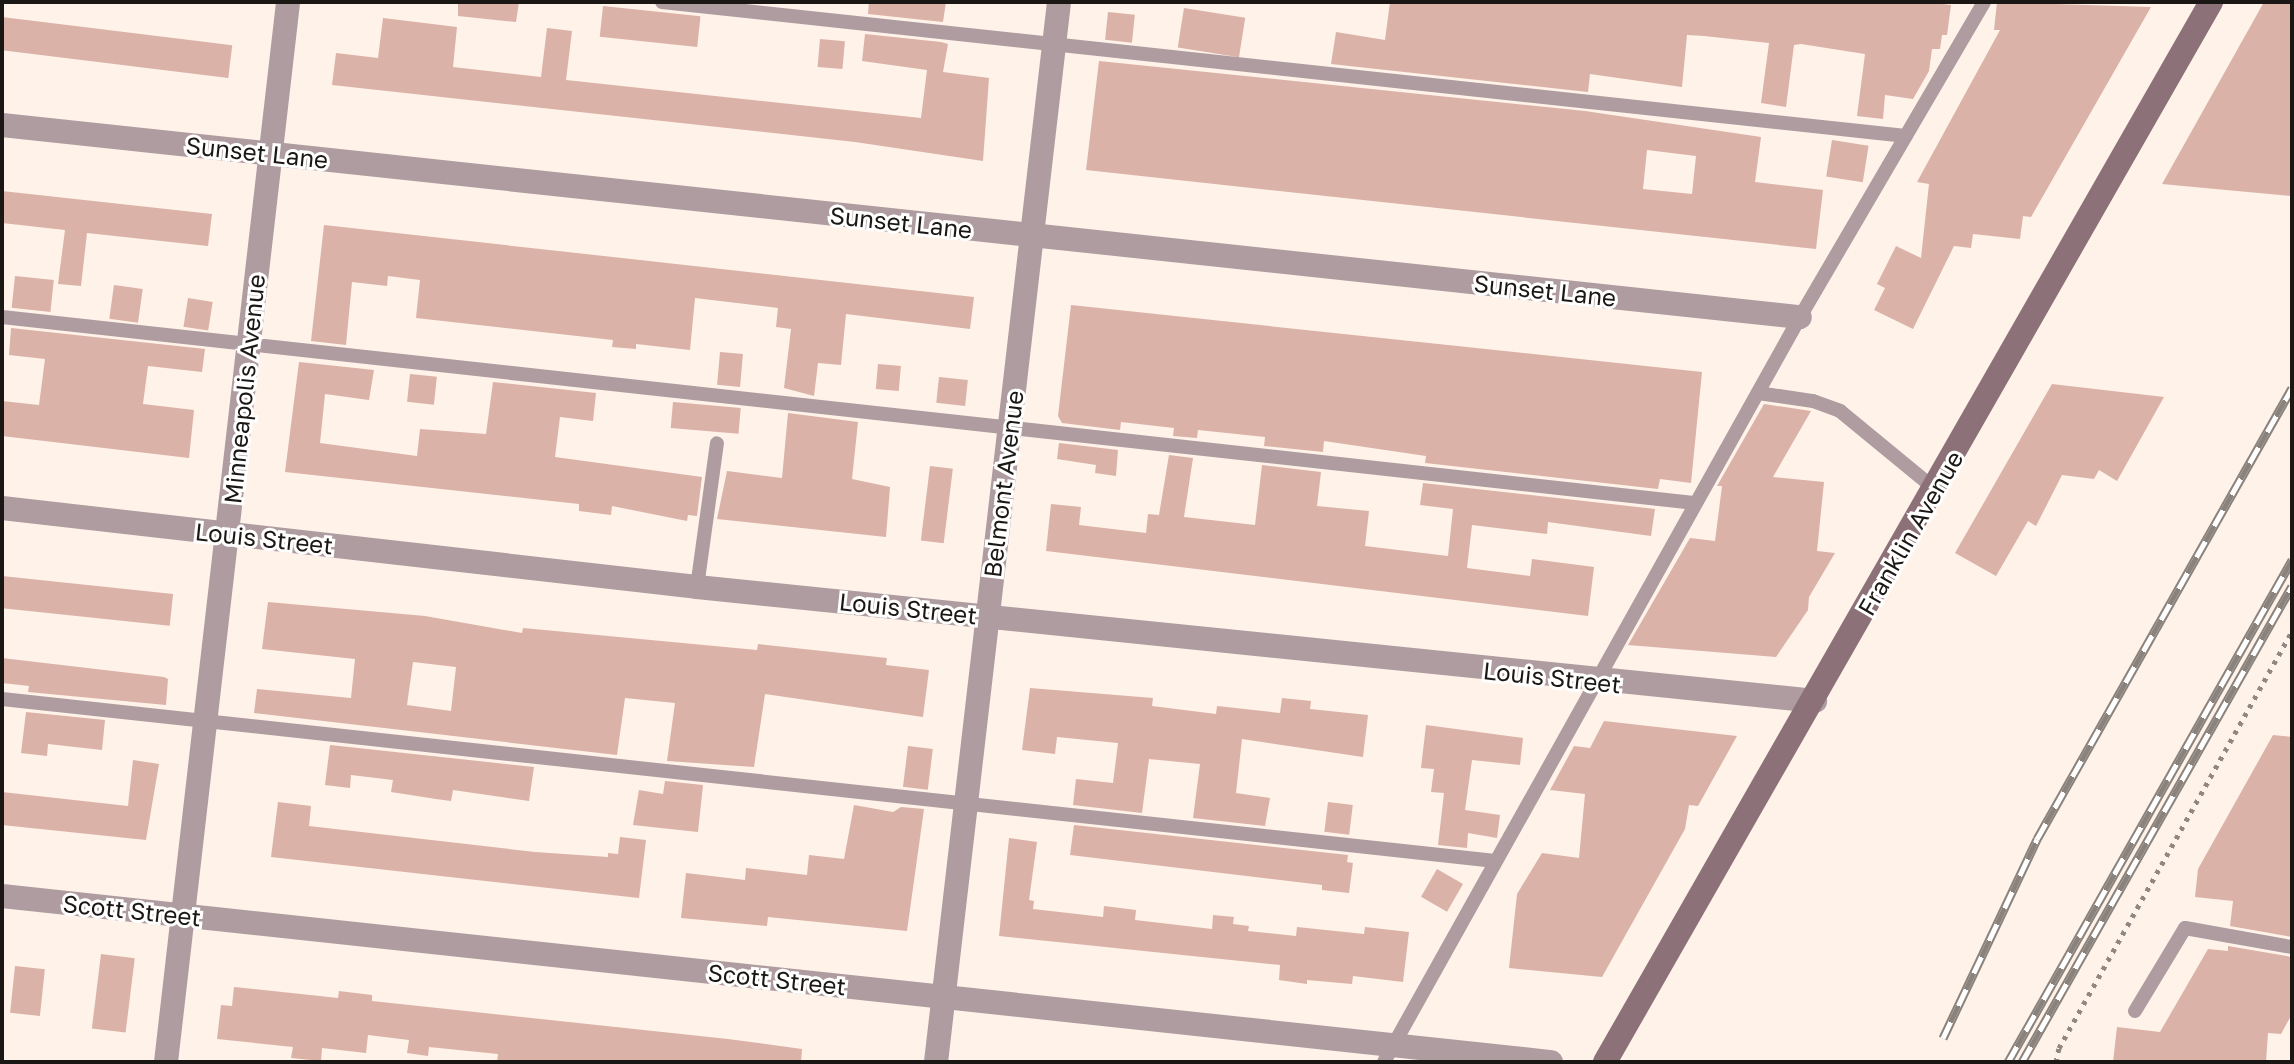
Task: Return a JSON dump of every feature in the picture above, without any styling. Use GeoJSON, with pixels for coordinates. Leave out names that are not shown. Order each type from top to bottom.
{"type":"FeatureCollection","features":[{"type":"Feature","properties":{"kind":"main road","name":"Franklin Avenue"},"geometry":{"type":"LineString","coordinates":[[1605,1062],[1815,701],[2211,2]]}},
{"type":"Feature","properties":{"kind":"street","name":"Minneapolis Avenue"},"geometry":{"type":"LineString","coordinates":[[166,1062],[288,2]]}},
{"type":"Feature","properties":{"kind":"street","name":"Belmont Avenue"},"geometry":{"type":"LineString","coordinates":[[936,1062],[1059,2]]}},
{"type":"Feature","properties":{"kind":"street","name":"Sunset Lane"},"geometry":{"type":"LineString","coordinates":[[2,125],[1800,317]]}},
{"type":"Feature","properties":{"kind":"street","name":"Louis Street"},"geometry":{"type":"LineString","coordinates":[[2,508],[697,587],[1595,682],[1815,701]]}},
{"type":"Feature","properties":{"kind":"street","name":"Scott Street"},"geometry":{"type":"LineString","coordinates":[[2,896],[943,997],[1388,1054],[1551,1062]]}},
{"type":"Feature","properties":{"kind":"lane"},"geometry":{"type":"LineString","coordinates":[[662,2],[1906,136]]}},
{"type":"Feature","properties":{"kind":"lane"},"geometry":{"type":"LineString","coordinates":[[1388,1054],[1800,317],[1984,2]]}},
{"type":"Feature","properties":{"kind":"lane"},"geometry":{"type":"LineString","coordinates":[[2,317],[1696,503]]}},
{"type":"Feature","properties":{"kind":"lane"},"geometry":{"type":"LineString","coordinates":[[1758,393],[1813,401],[1840,411],[1935,489]]}},
{"type":"Feature","properties":{"kind":"lane"},"geometry":{"type":"LineString","coordinates":[[697,587],[717,443]]}},
{"type":"Feature","properties":{"kind":"lane"},"geometry":{"type":"LineString","coordinates":[[2,699],[1495,861]]}},
{"type":"Feature","properties":{"kind":"lane"},"geometry":{"type":"LineString","coordinates":[[2135,1011],[2185,928],[2292,947]]}},
{"type":"Feature","properties":{"kind":"path"},"geometry":{"type":"LineString","coordinates":[[2056,1062],[2059,1048],[2292,631]]}},
{"type":"Feature","properties":{"kind":"building"},"geometry":{"type":"Polygon","coordinates":[[[458,2],[519,2],[516,22],[458,16],[458,2]]]}},
{"type":"Feature","properties":{"kind":"building"},"geometry":{"type":"Polygon","coordinates":[[[869,2],[946,2],[943,22],[868,14],[869,2]]]}},
{"type":"Feature","properties":{"kind":"building"},"geometry":{"type":"Polygon","coordinates":[[[1390,2],[1926,2],[1951,5],[1947,35],[1942,35],[1940,49],[1932,49],[1929,71],[1913,99],[1885,95],[1883,119],[1857,116],[1865,54],[1801,44],[1794,45],[1786,107],[1761,103],[1769,43],[1704,36],[1687,35],[1682,87],[1590,74],[1588,92],[1331,64],[1336,32],[1385,40],[1390,2]]]}},
{"type":"Feature","properties":{"kind":"building"},"geometry":{"type":"Polygon","coordinates":[[[1997,2],[2151,7],[2031,217],[2023,216],[2020,239],[1973,234],[1971,248],[1954,246],[1913,329],[1874,310],[1885,288],[1877,284],[1896,246],[1921,258],[1929,184],[1917,182],[2000,30],[1994,30],[1997,2]]]}},
{"type":"Feature","properties":{"kind":"building"},"geometry":{"type":"Polygon","coordinates":[[[2264,2],[2292,2],[2292,196],[2162,184],[2264,2]]]}},
{"type":"Feature","properties":{"kind":"building"},"geometry":{"type":"Polygon","coordinates":[[[603,6],[700,16],[697,47],[600,37],[603,6]]]}},
{"type":"Feature","properties":{"kind":"building"},"geometry":{"type":"Polygon","coordinates":[[[1184,8],[1245,18],[1239,57],[1178,48],[1184,8]]]}},
{"type":"Feature","properties":{"kind":"building"},"geometry":{"type":"Polygon","coordinates":[[[1108,12],[1135,15],[1132,43],[1105,40],[1108,12]]]}},
{"type":"Feature","properties":{"kind":"building"},"geometry":{"type":"Polygon","coordinates":[[[2,17],[232,45],[228,78],[2,50],[2,17]]]}},
{"type":"Feature","properties":{"kind":"building"},"geometry":{"type":"Polygon","coordinates":[[[383,18],[457,27],[453,67],[541,77],[547,28],[572,31],[566,80],[921,118],[927,70],[862,61],[865,34],[941,42],[948,44],[943,72],[989,78],[983,161],[855,142],[332,85],[336,53],[378,58],[383,18]]]}},
{"type":"Feature","properties":{"kind":"building"},"geometry":{"type":"Polygon","coordinates":[[[820,39],[845,41],[842,69],[818,67],[820,39]]]}},
{"type":"Feature","properties":{"kind":"building"},"geometry":{"type":"Polygon","coordinates":[[[1099,61],[1585,111],[1761,137],[1755,182],[1823,190],[1816,249],[1086,170],[1099,61]],[[1647,150],[1643,189],[1692,194],[1696,156],[1647,150]]]}},
{"type":"Feature","properties":{"kind":"building"},"geometry":{"type":"Polygon","coordinates":[[[1832,140],[1869,146],[1863,182],[1826,177],[1832,140]]]}},
{"type":"Feature","properties":{"kind":"building"},"geometry":{"type":"Polygon","coordinates":[[[2,191],[212,214],[208,246],[87,233],[81,286],[58,284],[65,230],[2,223],[2,191]]]}},
{"type":"Feature","properties":{"kind":"building"},"geometry":{"type":"Polygon","coordinates":[[[324,225],[974,297],[970,329],[846,314],[841,365],[818,363],[814,396],[784,388],[791,329],[776,327],[778,308],[695,298],[690,350],[636,344],[636,349],[612,347],[613,340],[416,318],[420,280],[388,276],[387,286],[352,282],[346,345],[311,341],[324,225]]]}},
{"type":"Feature","properties":{"kind":"building"},"geometry":{"type":"Polygon","coordinates":[[[15,276],[54,280],[50,312],[12,308],[15,276]]]}},
{"type":"Feature","properties":{"kind":"building"},"geometry":{"type":"Polygon","coordinates":[[[114,285],[143,289],[138,323],[109,319],[114,285]]]}},
{"type":"Feature","properties":{"kind":"building"},"geometry":{"type":"Polygon","coordinates":[[[188,298],[213,302],[208,331],[183,327],[188,298]]]}},
{"type":"Feature","properties":{"kind":"building"},"geometry":{"type":"Polygon","coordinates":[[[1071,305],[1702,372],[1691,483],[1660,479],[1658,489],[1425,463],[1426,456],[1324,441],[1323,452],[1264,446],[1265,437],[1198,430],[1197,438],[1173,436],[1174,428],[1121,422],[1120,430],[1062,423],[1058,416],[1071,305]]]}},
{"type":"Feature","properties":{"kind":"building"},"geometry":{"type":"Polygon","coordinates":[[[11,328],[205,349],[202,372],[148,366],[143,404],[194,410],[189,458],[2,436],[2,401],[39,405],[45,359],[9,355],[11,328]]]}},
{"type":"Feature","properties":{"kind":"building"},"geometry":{"type":"Polygon","coordinates":[[[720,352],[743,354],[740,387],[717,385],[720,352]]]}},
{"type":"Feature","properties":{"kind":"building"},"geometry":{"type":"Polygon","coordinates":[[[299,362],[374,370],[369,400],[325,394],[320,443],[417,456],[420,429],[486,434],[493,382],[596,393],[593,421],[560,417],[555,457],[702,477],[697,516],[688,515],[687,521],[612,506],[611,515],[579,511],[579,504],[285,472],[299,362]]]}},
{"type":"Feature","properties":{"kind":"building"},"geometry":{"type":"Polygon","coordinates":[[[878,364],[901,366],[899,391],[876,389],[878,364]]]}},
{"type":"Feature","properties":{"kind":"building"},"geometry":{"type":"Polygon","coordinates":[[[410,374],[437,377],[434,405],[407,402],[410,374]]]}},
{"type":"Feature","properties":{"kind":"building"},"geometry":{"type":"Polygon","coordinates":[[[939,377],[968,380],[965,406],[936,403],[939,377]]]}},
{"type":"Feature","properties":{"kind":"building"},"geometry":{"type":"Polygon","coordinates":[[[2052,384],[2164,397],[2117,481],[2099,470],[2094,479],[2062,475],[2036,526],[2028,521],[1996,576],[1955,553],[2052,384]]]}},
{"type":"Feature","properties":{"kind":"building"},"geometry":{"type":"Polygon","coordinates":[[[673,402],[741,408],[738,434],[671,428],[673,402]]]}},
{"type":"Feature","properties":{"kind":"building"},"geometry":{"type":"Polygon","coordinates":[[[1764,404],[1811,411],[1773,477],[1824,482],[1817,551],[1835,553],[1809,597],[1808,610],[1776,657],[1628,645],[1690,538],[1715,541],[1722,486],[1717,486],[1764,404]]]}},
{"type":"Feature","properties":{"kind":"building"},"geometry":{"type":"Polygon","coordinates":[[[788,413],[858,422],[852,479],[890,487],[886,537],[717,519],[727,471],[782,478],[788,413]]]}},
{"type":"Feature","properties":{"kind":"building"},"geometry":{"type":"Polygon","coordinates":[[[1059,443],[1118,450],[1116,476],[1095,473],[1096,465],[1057,459],[1059,443]]]}},
{"type":"Feature","properties":{"kind":"building"},"geometry":{"type":"Polygon","coordinates":[[[1169,455],[1193,458],[1184,517],[1255,525],[1262,465],[1321,472],[1317,506],[1369,511],[1365,546],[1448,556],[1453,509],[1420,505],[1423,483],[1655,509],[1651,536],[1548,522],[1547,534],[1472,525],[1467,568],[1530,576],[1532,559],[1594,567],[1588,616],[1046,551],[1051,504],[1081,507],[1079,525],[1146,533],[1148,514],[1159,515],[1169,455]]]}},
{"type":"Feature","properties":{"kind":"building"},"geometry":{"type":"Polygon","coordinates":[[[930,466],[953,469],[944,543],[921,540],[930,466]]]}},
{"type":"Feature","properties":{"kind":"building"},"geometry":{"type":"Polygon","coordinates":[[[2,576],[173,594],[170,626],[2,608],[2,576]]]}},
{"type":"Feature","properties":{"kind":"building"},"geometry":{"type":"Polygon","coordinates":[[[268,602],[425,616],[522,633],[523,628],[757,650],[758,644],[887,658],[886,665],[929,670],[923,717],[765,694],[754,767],[667,761],[675,703],[625,698],[617,755],[254,713],[257,689],[351,698],[355,659],[262,649],[268,602]],[[413,662],[407,705],[451,711],[456,667],[413,662]]]}},
{"type":"Feature","properties":{"kind":"building"},"geometry":{"type":"Polygon","coordinates":[[[2,658],[164,677],[168,679],[166,705],[28,692],[29,686],[2,683],[2,658]]]}},
{"type":"Feature","properties":{"kind":"building"},"geometry":{"type":"Polygon","coordinates":[[[1030,688],[1153,698],[1152,706],[1216,714],[1217,706],[1280,713],[1282,698],[1311,701],[1310,709],[1368,715],[1363,757],[1242,739],[1236,793],[1270,798],[1265,826],[1193,818],[1200,764],[1149,759],[1142,813],[1073,805],[1076,779],[1113,783],[1118,743],[1057,737],[1055,754],[1022,750],[1030,688]]]}},
{"type":"Feature","properties":{"kind":"building"},"geometry":{"type":"Polygon","coordinates":[[[26,712],[105,720],[102,750],[48,744],[47,756],[21,753],[26,712]]]}},
{"type":"Feature","properties":{"kind":"building"},"geometry":{"type":"Polygon","coordinates":[[[1604,721],[1737,736],[1698,806],[1689,805],[1685,829],[1602,977],[1509,968],[1517,894],[1542,853],[1579,858],[1585,794],[1550,790],[1574,746],[1590,748],[1604,721]]]}},
{"type":"Feature","properties":{"kind":"building"},"geometry":{"type":"Polygon","coordinates":[[[1426,725],[1523,738],[1520,765],[1472,760],[1465,810],[1500,815],[1497,838],[1468,833],[1467,848],[1438,845],[1444,793],[1431,792],[1434,769],[1421,768],[1426,725]]]}},
{"type":"Feature","properties":{"kind":"building"},"geometry":{"type":"Polygon","coordinates":[[[2273,735],[2292,737],[2292,937],[2230,926],[2233,901],[2195,897],[2198,869],[2273,735]]]}},
{"type":"Feature","properties":{"kind":"building"},"geometry":{"type":"Polygon","coordinates":[[[330,745],[534,767],[529,801],[453,790],[451,801],[436,799],[391,792],[393,780],[351,775],[350,788],[325,785],[330,745]]]}},
{"type":"Feature","properties":{"kind":"building"},"geometry":{"type":"Polygon","coordinates":[[[908,746],[933,749],[928,790],[903,787],[908,746]]]}},
{"type":"Feature","properties":{"kind":"building"},"geometry":{"type":"Polygon","coordinates":[[[133,760],[159,764],[146,840],[2,825],[2,792],[128,806],[133,760]]]}},
{"type":"Feature","properties":{"kind":"building"},"geometry":{"type":"Polygon","coordinates":[[[665,781],[703,785],[698,832],[633,825],[639,790],[663,794],[665,781]]]}},
{"type":"Feature","properties":{"kind":"building"},"geometry":{"type":"Polygon","coordinates":[[[278,802],[311,806],[309,826],[535,852],[608,857],[608,853],[618,854],[620,837],[646,840],[639,898],[271,857],[278,802]]]}},
{"type":"Feature","properties":{"kind":"building"},"geometry":{"type":"Polygon","coordinates":[[[1328,802],[1353,805],[1349,835],[1324,832],[1328,802]]]}},
{"type":"Feature","properties":{"kind":"building"},"geometry":{"type":"Polygon","coordinates":[[[854,805],[893,812],[901,807],[924,809],[907,931],[768,917],[767,926],[681,918],[686,873],[745,880],[746,868],[807,875],[809,855],[844,859],[854,805]]]}},
{"type":"Feature","properties":{"kind":"building"},"geometry":{"type":"Polygon","coordinates":[[[1074,825],[1348,855],[1347,862],[1353,863],[1349,893],[1322,890],[1322,885],[1070,855],[1074,825]]]}},
{"type":"Feature","properties":{"kind":"building"},"geometry":{"type":"Polygon","coordinates":[[[1009,838],[1037,842],[1029,900],[1034,901],[1033,909],[1103,917],[1104,906],[1136,910],[1135,920],[1212,929],[1213,915],[1234,917],[1233,924],[1249,926],[1248,931],[1296,936],[1297,927],[1364,934],[1365,927],[1409,932],[1403,982],[1353,976],[1352,984],[1307,980],[1307,984],[1279,980],[1280,965],[999,936],[1009,838]]]}},
{"type":"Feature","properties":{"kind":"building"},"geometry":{"type":"Polygon","coordinates":[[[1437,869],[1463,884],[1447,912],[1421,897],[1437,869]]]}},
{"type":"Feature","properties":{"kind":"building"},"geometry":{"type":"Polygon","coordinates":[[[2228,946],[2292,957],[2292,1014],[2281,1034],[2268,1033],[2266,1062],[2113,1062],[2117,1027],[2160,1032],[2208,949],[2228,951],[2228,946]]]}},
{"type":"Feature","properties":{"kind":"building"},"geometry":{"type":"Polygon","coordinates":[[[101,954],[135,958],[126,1033],[92,1028],[101,954]]]}},
{"type":"Feature","properties":{"kind":"building"},"geometry":{"type":"Polygon","coordinates":[[[15,966],[45,969],[40,1016],[10,1013],[15,966]]]}},
{"type":"Feature","properties":{"kind":"building"},"geometry":{"type":"Polygon","coordinates":[[[234,987],[338,998],[339,991],[372,995],[372,1001],[728,1039],[802,1049],[801,1062],[497,1062],[498,1054],[429,1047],[428,1056],[407,1053],[409,1040],[368,1035],[366,1053],[322,1048],[321,1061],[291,1058],[293,1047],[217,1039],[221,1005],[232,1006],[234,987]]]}},
{"type":"Feature","properties":{"kind":"railway"},"geometry":{"type":"LineString","coordinates":[[1943,1038],[2037,839],[2292,388]]}},
{"type":"Feature","properties":{"kind":"railway"},"geometry":{"type":"LineString","coordinates":[[2008,1062],[2292,560]]}},
{"type":"Feature","properties":{"kind":"railway"},"geometry":{"type":"LineString","coordinates":[[2022,1062],[2292,586]]}}]}
